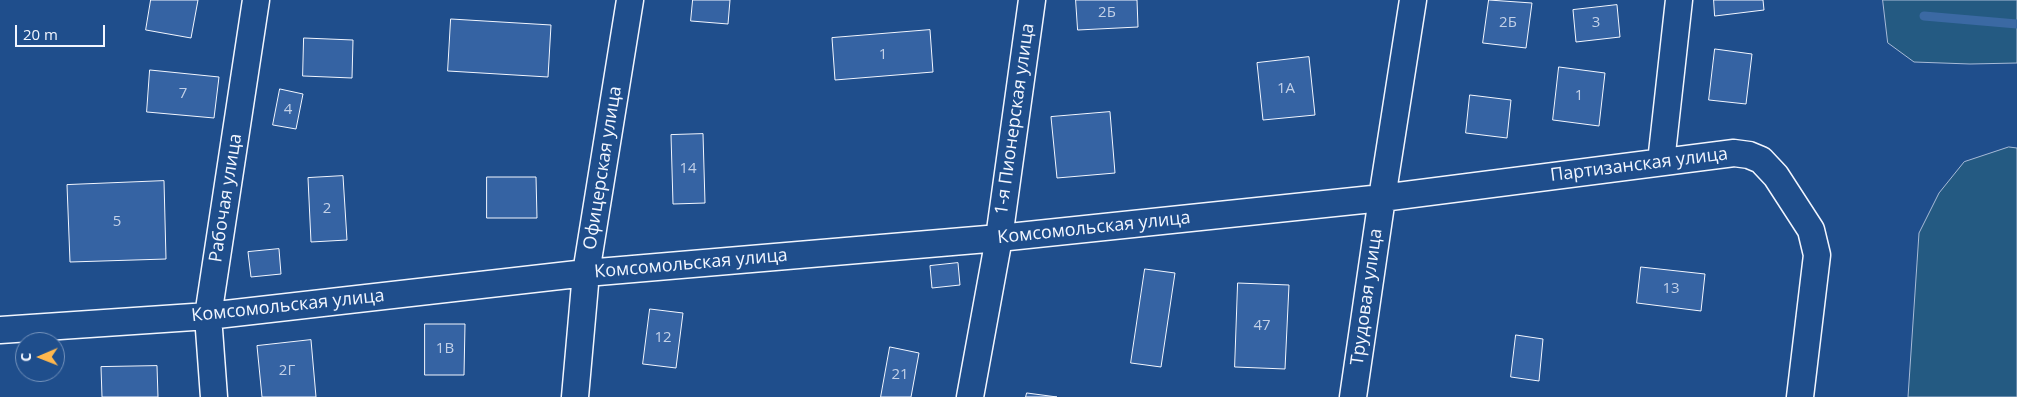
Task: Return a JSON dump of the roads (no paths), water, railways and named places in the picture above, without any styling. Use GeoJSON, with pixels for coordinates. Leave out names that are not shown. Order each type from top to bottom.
{"type":"FeatureCollection","features":[{"type":"Feature","properties":{"kind":"street","name":"Рабочая улица"},"geometry":{"type":"LineString","coordinates":[[214,397],[208,316],[256,0]]}},
{"type":"Feature","properties":{"kind":"street","name":"Офицерская улица"},"geometry":{"type":"LineString","coordinates":[[575,397],[586,273],[630,0]]}},
{"type":"Feature","properties":{"kind":"street","name":"1-я Пионерская улица"},"geometry":{"type":"LineString","coordinates":[[970,397],[999,238],[1032,0]]}},
{"type":"Feature","properties":{"kind":"street"},"geometry":{"type":"LineString","coordinates":[[1382,198],[1413,0]]}},
{"type":"Feature","properties":{"kind":"street"},"geometry":{"type":"LineString","coordinates":[[1661,162],[1679,0]]}},
{"type":"Feature","properties":{"kind":"street","name":"Партизанская улица"},"geometry":{"type":"LineString","coordinates":[[1382,198],[1734,152],[1762,160],[1776,176],[1811,230],[1817,255],[1800,397]]}},
{"type":"Feature","properties":{"kind":"street","name":"Комсомольская улица"},"geometry":{"type":"LineString","coordinates":[[0,330],[208,316],[586,273],[999,238],[1382,198]]}},
{"type":"Feature","properties":{"kind":"street","name":"Трудовая улица"},"geometry":{"type":"LineString","coordinates":[[1353,397],[1382,198]]}},
{"type":"Feature","properties":{"kind":"waterway"},"geometry":{"type":"LineString","coordinates":[[1924,16],[2017,24]]}}]}
